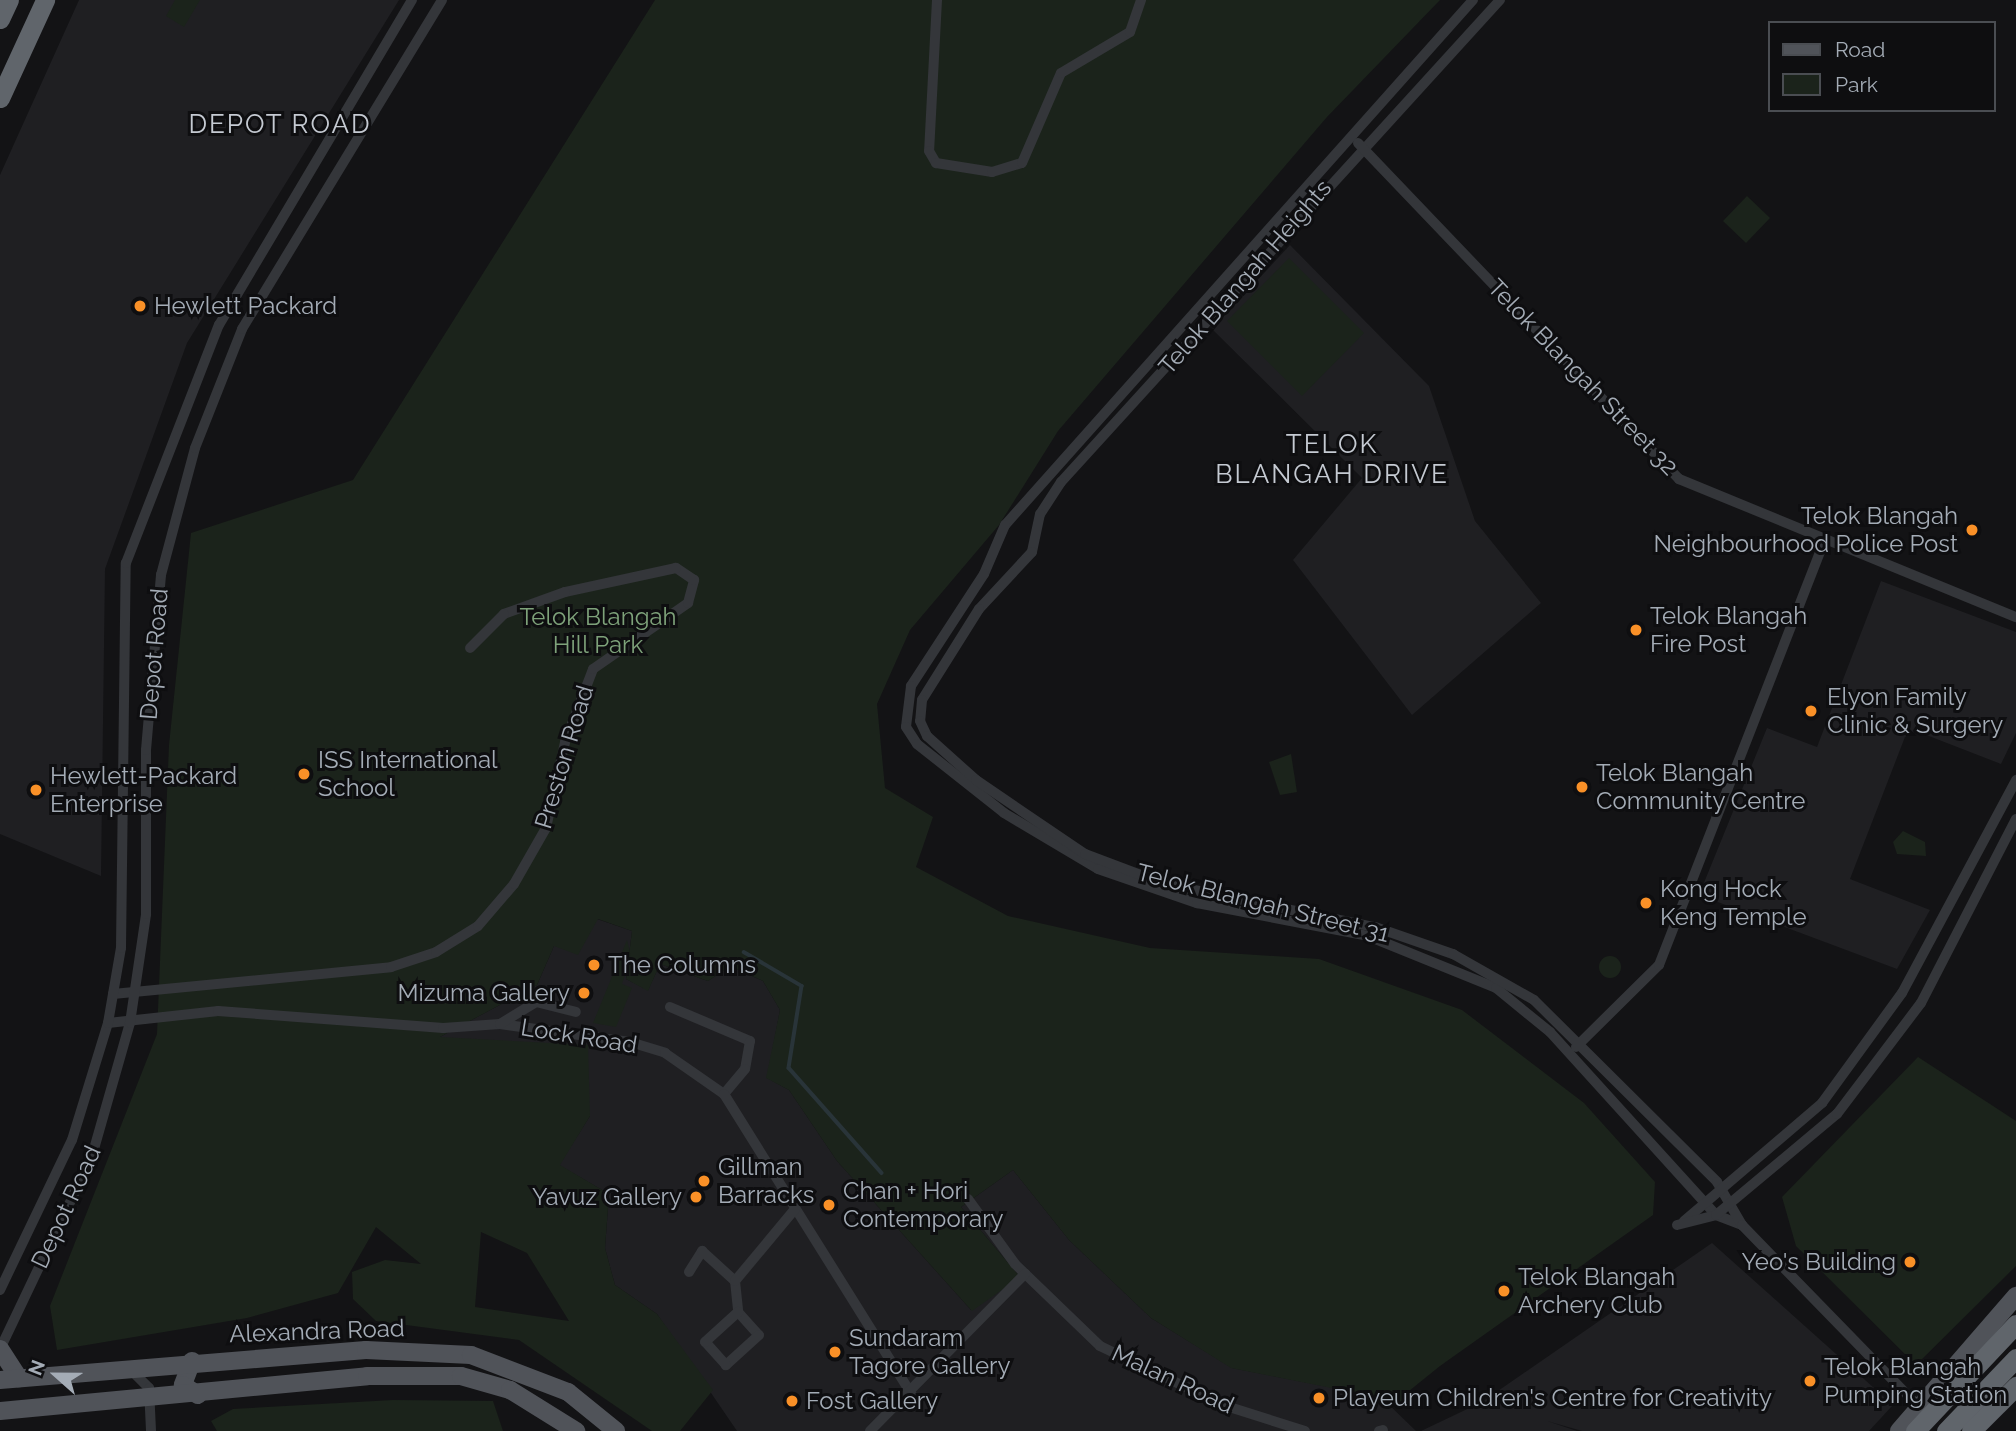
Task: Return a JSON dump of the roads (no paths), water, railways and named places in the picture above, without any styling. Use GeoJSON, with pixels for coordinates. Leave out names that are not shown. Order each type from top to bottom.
{"type":"FeatureCollection","features":[{"type":"Feature","properties":{"kind":"highway"},"geometry":{"type":"LineString","coordinates":[[0,19],[9,0]]}},
{"type":"Feature","properties":{"kind":"highway"},"geometry":{"type":"LineString","coordinates":[[0,98],[45,0]]}},
{"type":"Feature","properties":{"kind":"highway"},"geometry":{"type":"LineString","coordinates":[[1915,1431],[2016,1324]]}},
{"type":"Feature","properties":{"kind":"highway"},"geometry":{"type":"LineString","coordinates":[[1946,1431],[2016,1358]]}},
{"type":"Feature","properties":{"kind":"highway"},"geometry":{"type":"LineString","coordinates":[[1970,1431],[2016,1386]]}},
{"type":"Feature","properties":{"kind":"main road"},"geometry":{"type":"LineString","coordinates":[[1899,1431],[2016,1296]]}},
{"type":"Feature","properties":{"kind":"main road"},"geometry":{"type":"LineString","coordinates":[[0,1349],[19,1378]]}},
{"type":"Feature","properties":{"kind":"main road","name":"Alexandra Road"},"geometry":{"type":"LineString","coordinates":[[0,1380],[192,1361],[366,1350],[471,1355],[568,1392],[616,1431]]}},
{"type":"Feature","properties":{"kind":"main road"},"geometry":{"type":"LineString","coordinates":[[192,1361],[183,1385],[198,1395]]}},
{"type":"Feature","properties":{"kind":"main road"},"geometry":{"type":"LineString","coordinates":[[1958,1431],[2016,1368]]}},
{"type":"Feature","properties":{"kind":"main road","name":"Alexandra Road"},"geometry":{"type":"LineString","coordinates":[[0,1411],[198,1395],[367,1376],[461,1376],[510,1390],[576,1431]]}},
{"type":"Feature","properties":{"kind":"street","name":"Depot Road"},"geometry":{"type":"LineString","coordinates":[[0,1290],[72,1140],[108,1023],[121,948],[126,563],[219,325],[412,0]]}},
{"type":"Feature","properties":{"kind":"street","name":"Depot Road"},"geometry":{"type":"LineString","coordinates":[[0,1349],[92,1156],[130,1023],[146,914],[146,750],[161,575],[195,448],[242,329],[442,0]]}},
{"type":"Feature","properties":{"kind":"street"},"geometry":{"type":"LineString","coordinates":[[937,0],[929,151],[936,163],[992,172],[1022,163],[1062,73],[1130,32],[1141,0]]}},
{"type":"Feature","properties":{"kind":"street","name":"Telok Blangah Heights"},"geometry":{"type":"LineString","coordinates":[[1012,813],[917,744],[904,706],[1005,525],[1349,134],[1474,0]]}},
{"type":"Feature","properties":{"kind":"street","name":"Telok Blangah Heights"},"geometry":{"type":"LineString","coordinates":[[1012,813],[927,736],[919,710],[1013,566],[1037,542],[1040,514],[1061,482],[1361,146],[1500,0]]}},
{"type":"Feature","properties":{"kind":"street","name":"Telok Blangah Street 32"},"geometry":{"type":"LineString","coordinates":[[1349,134],[1675,476],[1824,541],[2016,617]]}},
{"type":"Feature","properties":{"kind":"street"},"geometry":{"type":"LineString","coordinates":[[1569,1054],[1659,965],[1824,541]]}},
{"type":"Feature","properties":{"kind":"street"},"geometry":{"type":"LineString","coordinates":[[994,547],[1013,566]]}},
{"type":"Feature","properties":{"kind":"street","name":"Preston Road"},"geometry":{"type":"LineString","coordinates":[[113,994],[135,994],[391,967],[436,952],[478,926],[514,884],[546,828],[565,742],[593,669],[688,603],[694,580],[676,568],[565,592],[504,614],[470,648]]}},
{"type":"Feature","properties":{"kind":"street"},"geometry":{"type":"LineString","coordinates":[[2016,780],[1894,1004],[1822,1103],[1703,1200],[1681,1223],[1697,1224],[1716,1214],[1837,1114],[1920,1003],[2016,819]]}},
{"type":"Feature","properties":{"kind":"street","name":"Telok Blangah Street 31"},"geometry":{"type":"LineString","coordinates":[[1012,813],[1085,854],[1165,884],[1375,927],[1452,954],[1534,1000],[1721,1186],[1733,1202],[1742,1225],[1919,1407]]}},
{"type":"Feature","properties":{"kind":"street","name":"Telok Blangah Street 31"},"geometry":{"type":"LineString","coordinates":[[1012,813],[1130,883],[1368,936],[1461,970],[1513,1000],[1569,1054],[1716,1214],[1742,1225]]}},
{"type":"Feature","properties":{"kind":"street"},"geometry":{"type":"LineString","coordinates":[[500,1024],[536,1002],[576,1012]]}},
{"type":"Feature","properties":{"kind":"street"},"geometry":{"type":"LineString","coordinates":[[670,1007],[750,1041],[745,1069],[724,1094]]}},
{"type":"Feature","properties":{"kind":"street","name":"Lock Road"},"geometry":{"type":"LineString","coordinates":[[108,1023],[130,1023],[218,1011],[443,1028],[500,1024],[630,1042],[697,1070],[724,1094],[912,1395]]}},
{"type":"Feature","properties":{"kind":"street","name":"Malan Road"},"geometry":{"type":"LineString","coordinates":[[968,1199],[1025,1274],[1115,1354],[1223,1405],[1305,1431]]}},
{"type":"Feature","properties":{"kind":"street"},"geometry":{"type":"LineString","coordinates":[[734,1281],[795,1209]]}},
{"type":"Feature","properties":{"kind":"street"},"geometry":{"type":"LineString","coordinates":[[689,1272],[702,1251],[734,1281],[738,1312],[759,1335],[726,1365],[705,1342],[738,1312]]}},
{"type":"Feature","properties":{"kind":"street"},"geometry":{"type":"LineString","coordinates":[[870,1431],[912,1395],[1025,1274]]}},
{"type":"Feature","properties":{"kind":"street"},"geometry":{"type":"LineString","coordinates":[[127,1367],[144,1379],[149,1399],[151,1431]]}},
{"type":"Feature","properties":{"kind":"waterway"},"geometry":{"type":"LineString","coordinates":[[744,952],[802,986],[789,1068],[882,1173]]}},
{"type":"Feature","properties":{"kind":"place","name":"Hewlett Packard"},"geometry":{"type":"Point","coordinates":[140,306]}},
{"type":"Feature","properties":{"kind":"place","name":"Telok Blangah Neighbourhood Police Post"},"geometry":{"type":"Point","coordinates":[1972,530]}},
{"type":"Feature","properties":{"kind":"place","name":"Telok Blangah Fire Post"},"geometry":{"type":"Point","coordinates":[1636,630]}},
{"type":"Feature","properties":{"kind":"place","name":"Elyon Family Clinic & Surgery"},"geometry":{"type":"Point","coordinates":[1811,711]}},
{"type":"Feature","properties":{"kind":"place","name":"ISS International School"},"geometry":{"type":"Point","coordinates":[304,774]}},
{"type":"Feature","properties":{"kind":"place","name":"Telok Blangah Community Centre"},"geometry":{"type":"Point","coordinates":[1582,787]}},
{"type":"Feature","properties":{"kind":"place","name":"Hewlett-Packard Enterprise"},"geometry":{"type":"Point","coordinates":[36,790]}},
{"type":"Feature","properties":{"kind":"place","name":"Kong Hock Keng Temple"},"geometry":{"type":"Point","coordinates":[1646,903]}},
{"type":"Feature","properties":{"kind":"place","name":"The Columns"},"geometry":{"type":"Point","coordinates":[594,965]}},
{"type":"Feature","properties":{"kind":"place","name":"Mizuma Gallery"},"geometry":{"type":"Point","coordinates":[584,993]}},
{"type":"Feature","properties":{"kind":"place","name":"Gillman Barracks"},"geometry":{"type":"Point","coordinates":[704,1181]}},
{"type":"Feature","properties":{"kind":"place","name":"Yavuz Gallery"},"geometry":{"type":"Point","coordinates":[696,1197]}},
{"type":"Feature","properties":{"kind":"place","name":"Chan + Hori Contemporary"},"geometry":{"type":"Point","coordinates":[829,1205]}},
{"type":"Feature","properties":{"kind":"place","name":"Yeo's Building"},"geometry":{"type":"Point","coordinates":[1910,1262]}},
{"type":"Feature","properties":{"kind":"place","name":"Telok Blangah Archery Club"},"geometry":{"type":"Point","coordinates":[1504,1291]}},
{"type":"Feature","properties":{"kind":"place","name":"Sundaram Tagore Gallery"},"geometry":{"type":"Point","coordinates":[835,1352]}},
{"type":"Feature","properties":{"kind":"place","name":"Telok Blangah Pumping Station"},"geometry":{"type":"Point","coordinates":[1810,1381]}},
{"type":"Feature","properties":{"kind":"place","name":"Playeum Children's Centre for Creativity"},"geometry":{"type":"Point","coordinates":[1319,1398]}},
{"type":"Feature","properties":{"kind":"place","name":"Fost Gallery"},"geometry":{"type":"Point","coordinates":[792,1401]}},
{"type":"Feature","properties":{"kind":"district","name":"DEPOT ROAD"},"geometry":{"type":"Point","coordinates":[280,125]}},
{"type":"Feature","properties":{"kind":"district","name":"TELOK BLANGAH DRIVE"},"geometry":{"type":"Point","coordinates":[1332,460]}},
{"type":"Feature","properties":{"kind":"park label","name":"Telok Blangah Hill Park"},"geometry":{"type":"Point","coordinates":[598,631]}}]}
